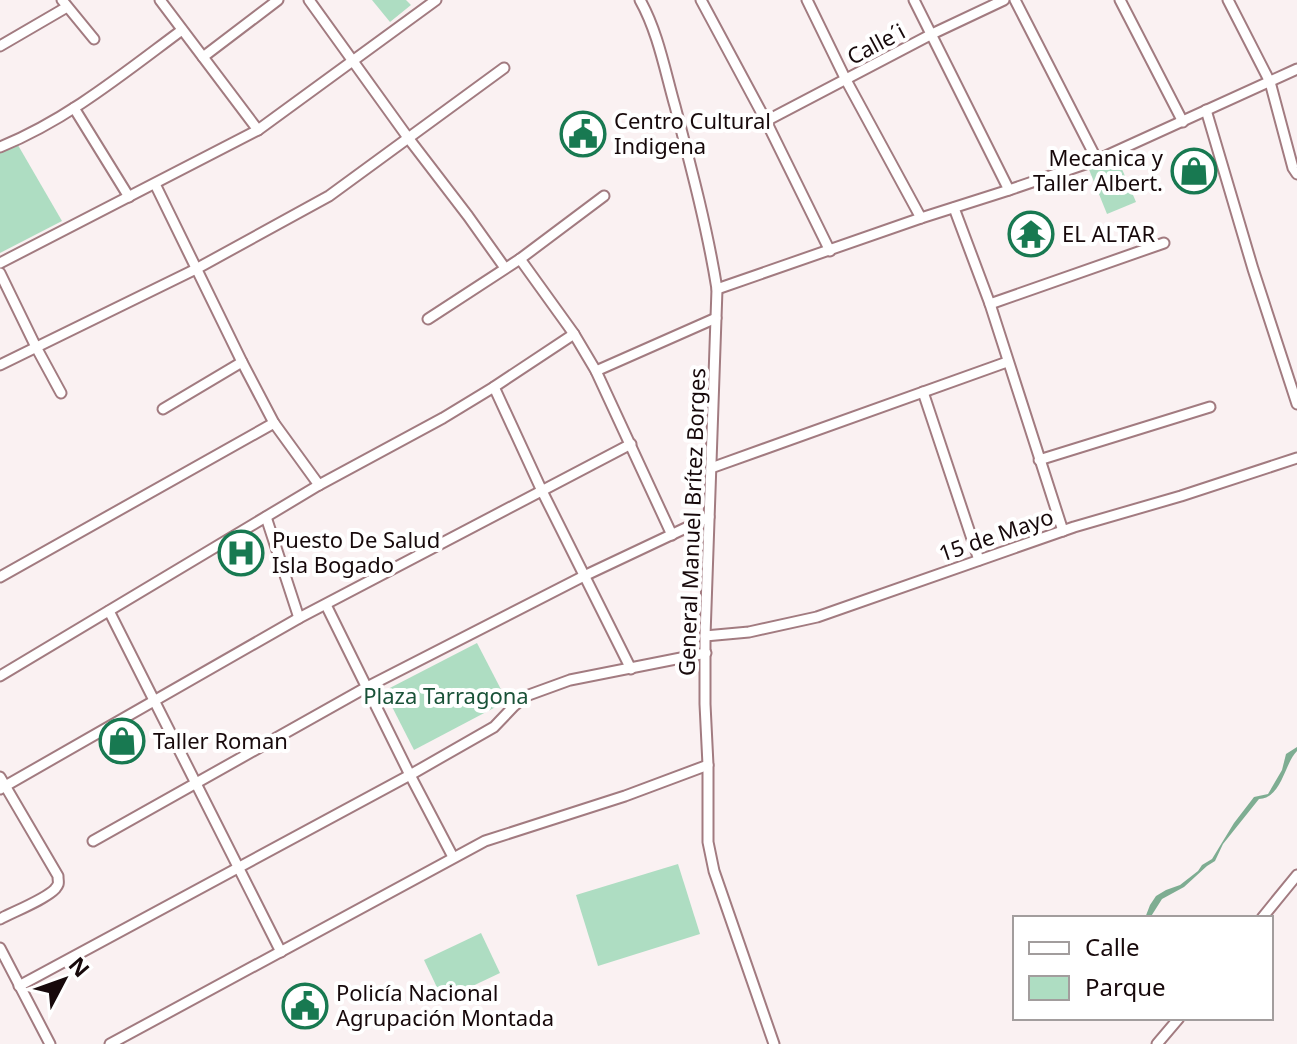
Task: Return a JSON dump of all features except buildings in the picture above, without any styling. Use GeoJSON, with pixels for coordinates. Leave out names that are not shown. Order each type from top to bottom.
{"type":"FeatureCollection","features":[{"type":"Feature","properties":{"kind":"street"},"geometry":{"type":"LineString","coordinates":[[160,0],[258,130]]}},
{"type":"Feature","properties":{"kind":"street"},"geometry":{"type":"LineString","coordinates":[[203,57],[278,0]]}},
{"type":"Feature","properties":{"kind":"street"},"geometry":{"type":"LineString","coordinates":[[309,0],[505,268]]}},
{"type":"Feature","properties":{"kind":"street"},"geometry":{"type":"LineString","coordinates":[[0,263],[258,130],[436,0]]}},
{"type":"Feature","properties":{"kind":"street","name":"General Manuel Brítez Borges"},"geometry":{"type":"LineString","coordinates":[[640,0],[655,35],[697,189],[717,289],[705,636],[708,842],[714,871],[774,1044]]}},
{"type":"Feature","properties":{"kind":"street"},"geometry":{"type":"LineString","coordinates":[[701,0],[766,121],[830,251]]}},
{"type":"Feature","properties":{"kind":"street"},"geometry":{"type":"LineString","coordinates":[[807,0],[846,80],[921,218]]}},
{"type":"Feature","properties":{"kind":"street"},"geometry":{"type":"LineString","coordinates":[[914,0],[1009,190]]}},
{"type":"Feature","properties":{"kind":"street","name":"Calle´i"},"geometry":{"type":"LineString","coordinates":[[766,121],[1004,0]]}},
{"type":"Feature","properties":{"kind":"street"},"geometry":{"type":"LineString","coordinates":[[1015,0],[1097,160]]}},
{"type":"Feature","properties":{"kind":"street"},"geometry":{"type":"LineString","coordinates":[[1120,0],[1183,122]]}},
{"type":"Feature","properties":{"kind":"street"},"geometry":{"type":"LineString","coordinates":[[1228,0],[1270,82],[1297,174]]}},
{"type":"Feature","properties":{"kind":"street"},"geometry":{"type":"LineString","coordinates":[[0,46],[65,4],[94,39]]}},
{"type":"Feature","properties":{"kind":"street"},"geometry":{"type":"LineString","coordinates":[[0,147],[74,108],[182,30]]}},
{"type":"Feature","properties":{"kind":"street"},"geometry":{"type":"LineString","coordinates":[[0,365],[196,269],[329,196],[504,68]]}},
{"type":"Feature","properties":{"kind":"street"},"geometry":{"type":"LineString","coordinates":[[717,289],[1097,160],[1297,69]]}},
{"type":"Feature","properties":{"kind":"street"},"geometry":{"type":"LineString","coordinates":[[74,108],[129,197]]}},
{"type":"Feature","properties":{"kind":"street"},"geometry":{"type":"LineString","coordinates":[[1206,110],[1297,404]]}},
{"type":"Feature","properties":{"kind":"street"},"geometry":{"type":"LineString","coordinates":[[155,184],[274,423],[319,485]]}},
{"type":"Feature","properties":{"kind":"street"},"geometry":{"type":"LineString","coordinates":[[428,319],[520,259],[604,196]]}},
{"type":"Feature","properties":{"kind":"street"},"geometry":{"type":"LineString","coordinates":[[954,208],[990,304],[1063,531]]}},
{"type":"Feature","properties":{"kind":"street"},"geometry":{"type":"LineString","coordinates":[[990,304],[1164,243]]}},
{"type":"Feature","properties":{"kind":"street"},"geometry":{"type":"LineString","coordinates":[[520,259],[574,334],[596,371],[672,535]]}},
{"type":"Feature","properties":{"kind":"street"},"geometry":{"type":"LineString","coordinates":[[0,273],[61,393]]}},
{"type":"Feature","properties":{"kind":"street"},"geometry":{"type":"LineString","coordinates":[[596,371],[716,318]]}},
{"type":"Feature","properties":{"kind":"street"},"geometry":{"type":"LineString","coordinates":[[0,676],[319,485],[443,418],[574,334]]}},
{"type":"Feature","properties":{"kind":"street"},"geometry":{"type":"LineString","coordinates":[[163,409],[242,362]]}},
{"type":"Feature","properties":{"kind":"street"},"geometry":{"type":"LineString","coordinates":[[711,468],[1007,362]]}},
{"type":"Feature","properties":{"kind":"street"},"geometry":{"type":"LineString","coordinates":[[494,387],[631,669]]}},
{"type":"Feature","properties":{"kind":"street"},"geometry":{"type":"LineString","coordinates":[[923,392],[979,560]]}},
{"type":"Feature","properties":{"kind":"street"},"geometry":{"type":"LineString","coordinates":[[1039,460],[1210,407]]}},
{"type":"Feature","properties":{"kind":"street"},"geometry":{"type":"LineString","coordinates":[[0,577],[274,423]]}},
{"type":"Feature","properties":{"kind":"street"},"geometry":{"type":"LineString","coordinates":[[0,919],[48,894],[59,883],[58,876],[2,784],[154,702],[299,618],[631,444]]}},
{"type":"Feature","properties":{"kind":"street","name":"15 de Mayo"},"geometry":{"type":"LineString","coordinates":[[705,636],[749,632],[817,617],[1108,515],[1181,496],[1297,458]]}},
{"type":"Feature","properties":{"kind":"street"},"geometry":{"type":"LineString","coordinates":[[266,517],[299,618]]}},
{"type":"Feature","properties":{"kind":"street"},"geometry":{"type":"LineString","coordinates":[[93,841],[367,687],[584,576],[709,517]]}},
{"type":"Feature","properties":{"kind":"street"},"geometry":{"type":"LineString","coordinates":[[326,605],[453,857]]}},
{"type":"Feature","properties":{"kind":"street"},"geometry":{"type":"LineString","coordinates":[[109,611],[281,952]]}},
{"type":"Feature","properties":{"kind":"street"},"geometry":{"type":"LineString","coordinates":[[19,986],[494,727],[526,696],[570,680],[706,653]]}},
{"type":"Feature","properties":{"kind":"street"},"geometry":{"type":"LineString","coordinates":[[110,1044],[485,841],[625,796],[708,765]]}},
{"type":"Feature","properties":{"kind":"street"},"geometry":{"type":"LineString","coordinates":[[1264,916],[1297,875]]}},
{"type":"Feature","properties":{"kind":"street"},"geometry":{"type":"LineString","coordinates":[[0,948],[50,1044]]}},
{"type":"Feature","properties":{"kind":"street"},"geometry":{"type":"LineString","coordinates":[[1157,1044],[1177,1020]]}},
{"type":"Feature","properties":{"kind":"green space"},"geometry":{"type":"Polygon","coordinates":[[[372,0],[406,0],[411,5],[390,22],[372,0]]]}},
{"type":"Feature","properties":{"kind":"green space"},"geometry":{"type":"Polygon","coordinates":[[[15,140],[62,221],[0,253],[0,147],[15,140]]]}},
{"type":"Feature","properties":{"kind":"green space"},"geometry":{"type":"Polygon","coordinates":[[[1116,155],[1136,202],[1107,214],[1088,167],[1116,155]]]}},
{"type":"Feature","properties":{"kind":"green space","name":"Plaza Tarragona"},"geometry":{"type":"Polygon","coordinates":[[[477,643],[507,701],[414,750],[384,691],[477,643]]]}},
{"type":"Feature","properties":{"kind":"green space"},"geometry":{"type":"Polygon","coordinates":[[[678,864],[700,934],[598,966],[576,895],[678,864]]]}},
{"type":"Feature","properties":{"kind":"green space"},"geometry":{"type":"Polygon","coordinates":[[[481,933],[500,973],[443,1000],[424,960],[481,933]]]}},
{"type":"Feature","properties":{"kind":"shaded area"},"geometry":{"type":"Polygon","coordinates":[[[1297,747],[1278,787],[1267,797],[1259,799],[1223,844],[1215,861],[1184,887],[1162,899],[1151,916],[1146,916],[1156,896],[1180,885],[1212,859],[1254,797],[1268,794],[1282,770],[1286,754],[1297,747]]]}},
{"type":"Feature","properties":{"kind":"place","name":"Centro Cultural Indigena"},"geometry":{"type":"Point","coordinates":[583,134]}},
{"type":"Feature","properties":{"kind":"place","name":"Mecanica y Taller Albert."},"geometry":{"type":"Point","coordinates":[1194,171]}},
{"type":"Feature","properties":{"kind":"place","name":"EL ALTAR"},"geometry":{"type":"Point","coordinates":[1031,234]}},
{"type":"Feature","properties":{"kind":"place","name":"Puesto De Salud Isla Bogado"},"geometry":{"type":"Point","coordinates":[241,553]}},
{"type":"Feature","properties":{"kind":"place","name":"Taller Roman"},"geometry":{"type":"Point","coordinates":[122,741]}},
{"type":"Feature","properties":{"kind":"place","name":"Policía Nacional Agrupación Montada"},"geometry":{"type":"Point","coordinates":[305,1006]}}]}
